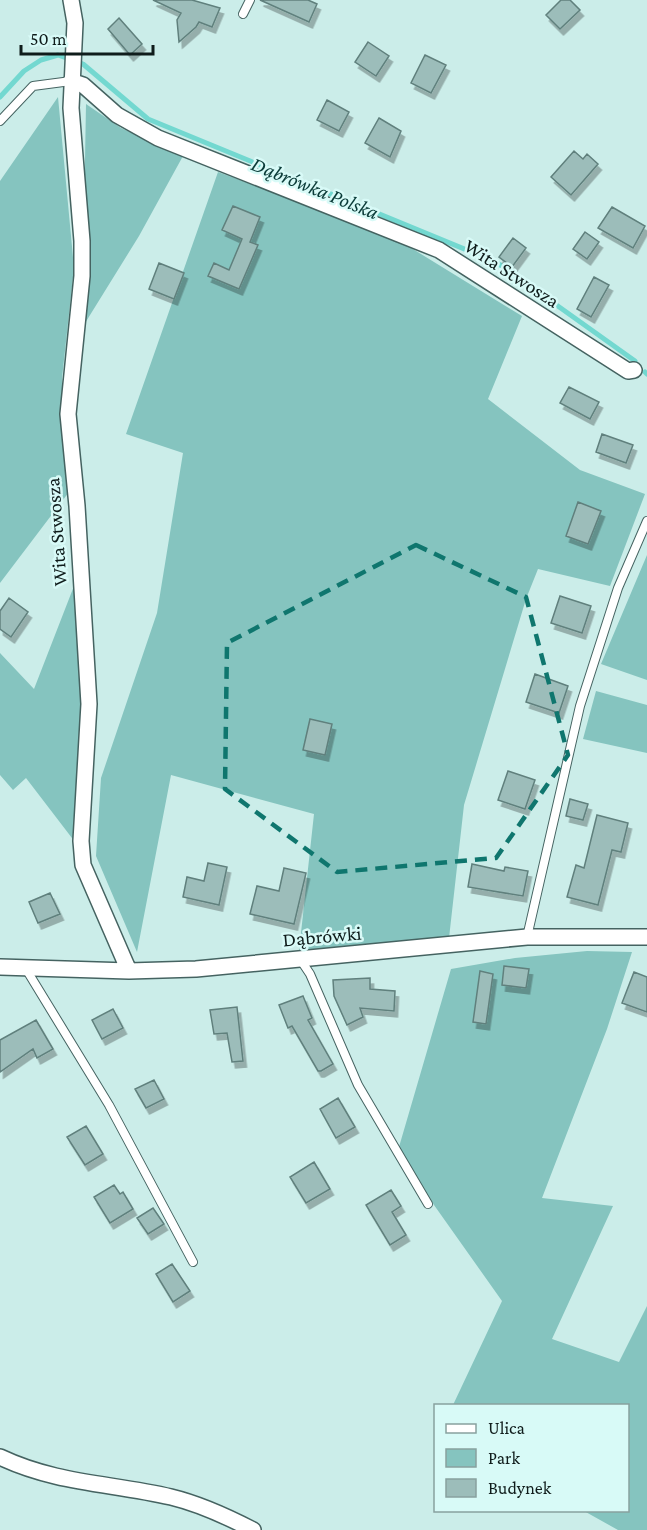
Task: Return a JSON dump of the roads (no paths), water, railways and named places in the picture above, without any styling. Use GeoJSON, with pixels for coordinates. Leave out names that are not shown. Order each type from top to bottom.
{"type":"FeatureCollection","features":[{"type":"Feature","properties":{"kind":"street","name":"Wita Stwosza"},"geometry":{"type":"LineString","coordinates":[[71,0],[75,23],[71,75],[74,156],[82,241],[82,276],[68,414],[77,506],[89,704],[81,841],[83,866],[129,971]]}},
{"type":"Feature","properties":{"kind":"street","name":"Wita Stwosza"},"geometry":{"type":"LineString","coordinates":[[71,75],[117,115],[158,138],[439,250],[628,371],[634,370]]}},
{"type":"Feature","properties":{"kind":"street","name":"Dąbrówki"},"geometry":{"type":"LineString","coordinates":[[0,967],[129,971],[196,969],[527,937],[647,937]]}},
{"type":"Feature","properties":{"kind":"street"},"geometry":{"type":"LineString","coordinates":[[0,1457],[45,1475],[171,1497],[203,1506],[253,1530]]}},
{"type":"Feature","properties":{"kind":"lane"},"geometry":{"type":"LineString","coordinates":[[243,14],[250,0]]}},
{"type":"Feature","properties":{"kind":"lane"},"geometry":{"type":"LineString","coordinates":[[0,121],[33,86],[71,75]]}},
{"type":"Feature","properties":{"kind":"lane"},"geometry":{"type":"LineString","coordinates":[[527,937],[580,706],[618,588],[647,521]]}},
{"type":"Feature","properties":{"kind":"lane"},"geometry":{"type":"LineString","coordinates":[[300,959],[310,974],[358,1085],[428,1204]]}},
{"type":"Feature","properties":{"kind":"lane"},"geometry":{"type":"LineString","coordinates":[[25,967],[109,1106],[193,1262]]}},
{"type":"Feature","properties":{"kind":"waterway","name":"Dąbrówka Polska"},"geometry":{"type":"LineString","coordinates":[[0,97],[24,71],[41,60],[58,55],[83,64],[148,119],[496,262],[635,361]]}}]}
